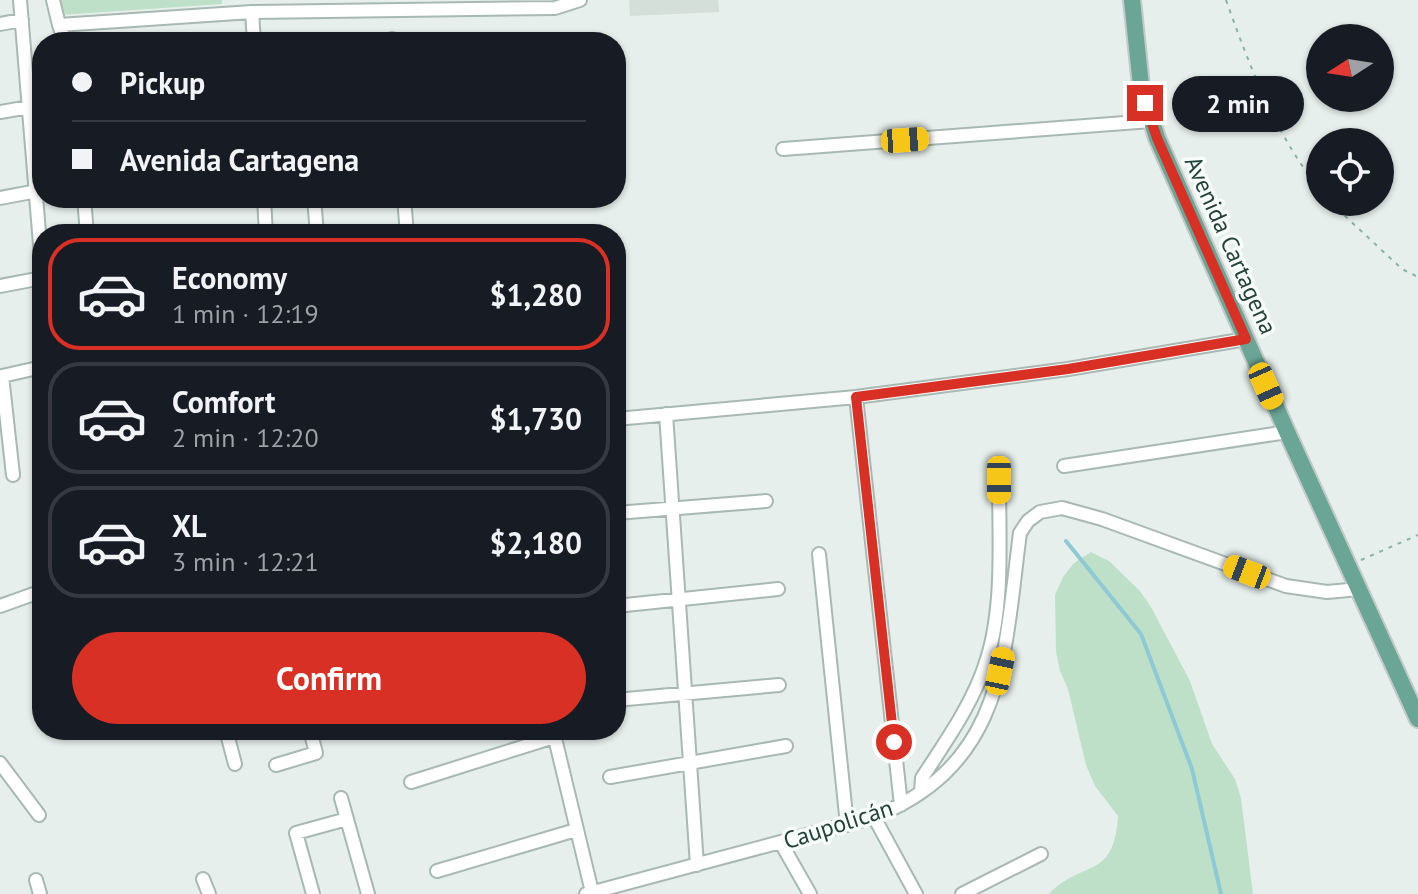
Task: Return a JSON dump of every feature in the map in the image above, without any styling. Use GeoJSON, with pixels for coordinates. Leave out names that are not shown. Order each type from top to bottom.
{"type":"FeatureCollection","features":[{"type":"Feature","properties":{"kind":"main road","name":"Avenida Cartagena"},"geometry":{"type":"LineString","coordinates":[[1132,0],[1138,68],[1151,121],[1287,432],[1418,719]]}},
{"type":"Feature","properties":{"kind":"street"},"geometry":{"type":"LineString","coordinates":[[20,0],[32,138]]}},
{"type":"Feature","properties":{"kind":"street"},"geometry":{"type":"LineString","coordinates":[[53,0],[61,32]]}},
{"type":"Feature","properties":{"kind":"street"},"geometry":{"type":"LineString","coordinates":[[59,25],[252,12],[555,8],[580,0]]}},
{"type":"Feature","properties":{"kind":"street"},"geometry":{"type":"LineString","coordinates":[[252,12],[253,32]]}},
{"type":"Feature","properties":{"kind":"street"},"geometry":{"type":"LineString","coordinates":[[0,24],[22,20]]}},
{"type":"Feature","properties":{"kind":"street"},"geometry":{"type":"LineString","coordinates":[[0,112],[29,107]]}},
{"type":"Feature","properties":{"kind":"street"},"geometry":{"type":"LineString","coordinates":[[783,149],[1151,121]]}},
{"type":"Feature","properties":{"kind":"street"},"geometry":{"type":"LineString","coordinates":[[0,198],[32,192]]}},
{"type":"Feature","properties":{"kind":"street"},"geometry":{"type":"LineString","coordinates":[[0,286],[32,280]]}},
{"type":"Feature","properties":{"kind":"street"},"geometry":{"type":"LineString","coordinates":[[626,418],[856,397],[1068,369],[1246,339]]}},
{"type":"Feature","properties":{"kind":"street"},"geometry":{"type":"LineString","coordinates":[[13,475],[1,376],[32,369]]}},
{"type":"Feature","properties":{"kind":"street"},"geometry":{"type":"LineString","coordinates":[[856,397],[901,805]]}},
{"type":"Feature","properties":{"kind":"street"},"geometry":{"type":"LineString","coordinates":[[666,414],[697,865]]}},
{"type":"Feature","properties":{"kind":"street"},"geometry":{"type":"LineString","coordinates":[[1064,466],[1287,432]]}},
{"type":"Feature","properties":{"kind":"street"},"geometry":{"type":"LineString","coordinates":[[921,792],[922,778],[973,693],[988,657],[999,564],[999,480]]}},
{"type":"Feature","properties":{"kind":"street"},"geometry":{"type":"LineString","coordinates":[[626,512],[766,501]]}},
{"type":"Feature","properties":{"kind":"street","name":"Caupolicán"},"geometry":{"type":"LineString","coordinates":[[589,893],[618,890],[874,817],[921,792],[959,758],[986,715],[997,686],[1010,627],[1020,533],[1028,521],[1040,512],[1062,508],[1102,519],[1286,586],[1327,592],[1359,589]]}},
{"type":"Feature","properties":{"kind":"street"},"geometry":{"type":"LineString","coordinates":[[819,554],[847,825]]}},
{"type":"Feature","properties":{"kind":"street"},"geometry":{"type":"LineString","coordinates":[[626,605],[778,589]]}},
{"type":"Feature","properties":{"kind":"street"},"geometry":{"type":"LineString","coordinates":[[0,606],[32,595]]}},
{"type":"Feature","properties":{"kind":"street"},"geometry":{"type":"LineString","coordinates":[[626,699],[779,685]]}},
{"type":"Feature","properties":{"kind":"street"},"geometry":{"type":"LineString","coordinates":[[229,740],[235,764]]}},
{"type":"Feature","properties":{"kind":"street"},"geometry":{"type":"LineString","coordinates":[[276,765],[316,753],[313,740]]}},
{"type":"Feature","properties":{"kind":"street"},"geometry":{"type":"LineString","coordinates":[[411,782],[533,740]]}},
{"type":"Feature","properties":{"kind":"street"},"geometry":{"type":"LineString","coordinates":[[555,740],[589,893]]}},
{"type":"Feature","properties":{"kind":"street"},"geometry":{"type":"LineString","coordinates":[[610,777],[786,746]]}},
{"type":"Feature","properties":{"kind":"street"},"geometry":{"type":"LineString","coordinates":[[0,763],[39,815]]}},
{"type":"Feature","properties":{"kind":"street"},"geometry":{"type":"LineString","coordinates":[[341,798],[368,894]]}},
{"type":"Feature","properties":{"kind":"street"},"geometry":{"type":"LineString","coordinates":[[874,817],[916,894]]}},
{"type":"Feature","properties":{"kind":"street"},"geometry":{"type":"LineString","coordinates":[[313,894],[296,833],[347,819]]}},
{"type":"Feature","properties":{"kind":"street"},"geometry":{"type":"LineString","coordinates":[[437,871],[576,830]]}},
{"type":"Feature","properties":{"kind":"street"},"geometry":{"type":"LineString","coordinates":[[781,843],[810,894]]}},
{"type":"Feature","properties":{"kind":"street"},"geometry":{"type":"LineString","coordinates":[[962,894],[1041,854]]}},
{"type":"Feature","properties":{"kind":"street"},"geometry":{"type":"LineString","coordinates":[[203,879],[209,894]]}},
{"type":"Feature","properties":{"kind":"street"},"geometry":{"type":"LineString","coordinates":[[36,880],[40,894]]}},
{"type":"Feature","properties":{"kind":"path"},"geometry":{"type":"LineString","coordinates":[[1226,0],[1259,88],[1306,171]]}},
{"type":"Feature","properties":{"kind":"path"},"geometry":{"type":"LineString","coordinates":[[1345,216],[1402,269],[1418,277]]}},
{"type":"Feature","properties":{"kind":"path"},"geometry":{"type":"LineString","coordinates":[[1349,567],[1418,535]]}},
{"type":"Feature","properties":{"kind":"shaded area"},"geometry":{"type":"Polygon","coordinates":[[[629,0],[718,0],[719,12],[630,16],[629,0]]]}},
{"type":"Feature","properties":{"kind":"green space"},"geometry":{"type":"Polygon","coordinates":[[[60,0],[222,0],[222,4],[61,15],[60,0]]]}},
{"type":"Feature","properties":{"kind":"green space"},"geometry":{"type":"Polygon","coordinates":[[[1091,552],[1109,561],[1140,591],[1190,681],[1212,744],[1235,779],[1241,798],[1253,894],[1049,894],[1061,883],[1103,860],[1115,837],[1118,816],[1095,786],[1086,765],[1056,652],[1055,595],[1074,563],[1091,552]]]}},
{"type":"Feature","properties":{"kind":"waterway"},"geometry":{"type":"LineString","coordinates":[[1066,541],[1141,634],[1192,769],[1221,894]]}},
{"type":"Feature","properties":{"kind":"route"},"geometry":{"type":"LineString","coordinates":[[894,742],[856,397],[1068,369],[1246,339],[1157,138],[1145,103]]}}]}
